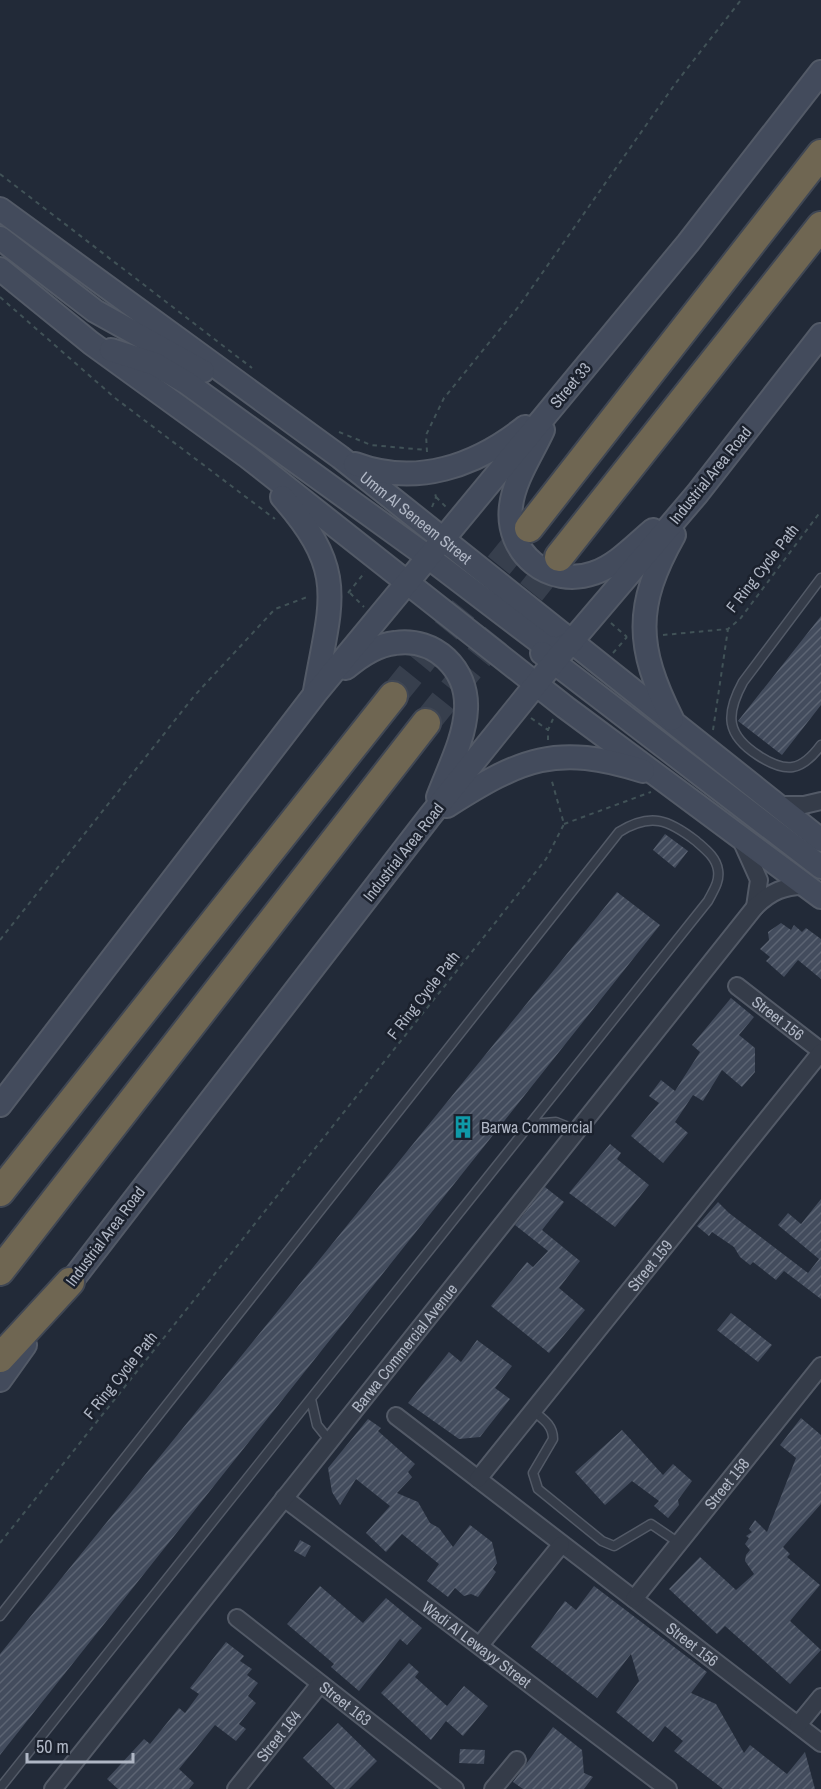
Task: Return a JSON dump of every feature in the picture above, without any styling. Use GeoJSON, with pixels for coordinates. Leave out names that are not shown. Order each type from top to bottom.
{"type":"FeatureCollection","features":[{"type":"Feature","properties":{"kind":"highway"},"geometry":{"type":"LineString","coordinates":[[529,528],[821,154]]}},
{"type":"Feature","properties":{"kind":"highway"},"geometry":{"type":"LineString","coordinates":[[559,557],[821,226]]}},
{"type":"Feature","properties":{"kind":"highway"},"geometry":{"type":"LineString","coordinates":[[0,1192],[393,696]]}},
{"type":"Feature","properties":{"kind":"highway"},"geometry":{"type":"LineString","coordinates":[[0,1271],[426,723]]}},
{"type":"Feature","properties":{"kind":"highway"},"geometry":{"type":"LineString","coordinates":[[0,1358],[70,1282]]}},
{"type":"Feature","properties":{"kind":"main road","name":"Street 33"},"geometry":{"type":"LineString","coordinates":[[315,694],[688,243],[821,72]]}},
{"type":"Feature","properties":{"kind":"main road"},"geometry":{"type":"LineString","coordinates":[[0,195],[30,230]]}},
{"type":"Feature","properties":{"kind":"main road","name":"Umm Al Seneem Street"},"geometry":{"type":"LineString","coordinates":[[0,208],[340,457],[821,840]]}},
{"type":"Feature","properties":{"kind":"main road"},"geometry":{"type":"LineString","coordinates":[[0,238],[95,310],[281,413]]}},
{"type":"Feature","properties":{"kind":"main road"},"geometry":{"type":"LineString","coordinates":[[0,269],[91,343],[248,457],[565,707],[813,891]]}},
{"type":"Feature","properties":{"kind":"main road","name":"Industrial Area Road"},"geometry":{"type":"LineString","coordinates":[[0,1380],[70,1282],[430,816],[554,662],[697,494],[821,335]]}},
{"type":"Feature","properties":{"kind":"main road"},"geometry":{"type":"LineString","coordinates":[[91,343],[155,364],[187,383],[428,557],[545,646],[558,649],[572,642]]}},
{"type":"Feature","properties":{"kind":"main road"},"geometry":{"type":"LineString","coordinates":[[340,457],[378,471],[430,473],[452,468],[495,448],[556,402]]}},
{"type":"Feature","properties":{"kind":"main road"},"geometry":{"type":"LineString","coordinates":[[556,402],[511,504],[510,524],[515,542],[536,566],[568,578],[595,573],[616,560],[697,494]]}},
{"type":"Feature","properties":{"kind":"main road"},"geometry":{"type":"LineString","coordinates":[[248,457],[304,522],[326,562],[330,583],[329,611],[315,694]]}},
{"type":"Feature","properties":{"kind":"main road"},"geometry":{"type":"LineString","coordinates":[[675,725],[635,637],[655,573],[697,494]]}},
{"type":"Feature","properties":{"kind":"main road"},"geometry":{"type":"LineString","coordinates":[[408,582],[429,573],[447,577],[821,867]]}},
{"type":"Feature","properties":{"kind":"main road"},"geometry":{"type":"LineString","coordinates":[[0,1105],[315,694],[365,654],[396,642],[429,647],[453,664],[463,681],[466,712],[430,816]]}},
{"type":"Feature","properties":{"kind":"main road"},"geometry":{"type":"LineString","coordinates":[[430,816],[507,770],[549,757],[596,758],[666,781]]}},
{"type":"Feature","properties":{"kind":"street"},"geometry":{"type":"LineString","coordinates":[[776,805],[804,805],[821,801]]}},
{"type":"Feature","properties":{"kind":"street"},"geometry":{"type":"LineString","coordinates":[[740,838],[759,880],[755,907]]}},
{"type":"Feature","properties":{"kind":"street","name":"Barwa Commercial Avenue"},"geometry":{"type":"LineString","coordinates":[[53,1789],[755,907],[772,892],[795,885],[813,891]]}},
{"type":"Feature","properties":{"kind":"street","name":"Street 156"},"geometry":{"type":"LineString","coordinates":[[737,986],[821,1051]]}},
{"type":"Feature","properties":{"kind":"street","name":"Street 159"},"geometry":{"type":"LineString","coordinates":[[478,1479],[821,1051]]}},
{"type":"Feature","properties":{"kind":"street","name":"Street 158"},"geometry":{"type":"LineString","coordinates":[[634,1599],[821,1366]]}},
{"type":"Feature","properties":{"kind":"street","name":"Street 156"},"geometry":{"type":"LineString","coordinates":[[396,1416],[821,1743]]}},
{"type":"Feature","properties":{"kind":"street","name":"Wadi Al Lewayy Street"},"geometry":{"type":"LineString","coordinates":[[284,1498],[480,1645],[662,1787]]}},
{"type":"Feature","properties":{"kind":"street"},"geometry":{"type":"LineString","coordinates":[[480,1645],[561,1545]]}},
{"type":"Feature","properties":{"kind":"street","name":"Street 163"},"geometry":{"type":"LineString","coordinates":[[237,1618],[455,1789]]}},
{"type":"Feature","properties":{"kind":"street","name":"Street 164"},"geometry":{"type":"LineString","coordinates":[[236,1789],[320,1684]]}},
{"type":"Feature","properties":{"kind":"street"},"geometry":{"type":"LineString","coordinates":[[798,1725],[821,1697]]}},
{"type":"Feature","properties":{"kind":"street"},"geometry":{"type":"LineString","coordinates":[[493,1789],[517,1760]]}},
{"type":"Feature","properties":{"kind":"lane"},"geometry":{"type":"LineString","coordinates":[[821,578],[743,682],[736,694],[731,720],[737,740],[777,767],[787,768],[804,762],[821,745]]}},
{"type":"Feature","properties":{"kind":"lane"},"geometry":{"type":"LineString","coordinates":[[0,1616],[620,832],[641,821],[665,821],[677,827],[709,852],[719,872],[717,884],[708,901],[0,1788]]}},
{"type":"Feature","properties":{"kind":"lane"},"geometry":{"type":"LineString","coordinates":[[532,1124],[556,1122],[576,1130]]}},
{"type":"Feature","properties":{"kind":"lane"},"geometry":{"type":"LineString","coordinates":[[311,1399],[318,1425],[329,1440]]}},
{"type":"Feature","properties":{"kind":"lane"},"geometry":{"type":"LineString","coordinates":[[533,1411],[548,1423],[554,1439],[532,1473],[538,1489],[602,1541],[614,1546],[651,1524],[679,1543]]}},
{"type":"Feature","properties":{"kind":"path"},"geometry":{"type":"LineString","coordinates":[[0,174],[259,374]]}},
{"type":"Feature","properties":{"kind":"path"},"geometry":{"type":"LineString","coordinates":[[0,297],[115,399],[275,520]]}},
{"type":"Feature","properties":{"kind":"path"},"geometry":{"type":"LineString","coordinates":[[334,429],[372,446],[427,450]]}},
{"type":"Feature","properties":{"kind":"path","name":"F Ring Cycle Path"},"geometry":{"type":"LineString","coordinates":[[635,637],[709,633],[728,629],[740,619],[821,511]]}},
{"type":"Feature","properties":{"kind":"path"},"geometry":{"type":"LineString","coordinates":[[309,588],[310,596]]}},
{"type":"Feature","properties":{"kind":"path"},"geometry":{"type":"LineString","coordinates":[[598,610],[635,637],[602,666]]}},
{"type":"Feature","properties":{"kind":"path"},"geometry":{"type":"LineString","coordinates":[[710,753],[728,629]]}},
{"type":"Feature","properties":{"kind":"path"},"geometry":{"type":"LineString","coordinates":[[565,707],[553,719],[548,730],[551,785],[564,824],[666,781]]}},
{"type":"Feature","properties":{"kind":"path","name":"F Ring Cycle Path"},"geometry":{"type":"LineString","coordinates":[[0,1543],[546,859],[564,824]]}},
{"type":"Feature","properties":{"kind":"building"},"geometry":{"type":"Polygon","coordinates":[[[821,616],[821,705],[782,755],[738,721],[821,616]]]}},
{"type":"Feature","properties":{"kind":"building"},"geometry":{"type":"Polygon","coordinates":[[[665,834],[688,851],[675,868],[653,850],[665,834]]]}},
{"type":"Feature","properties":{"kind":"building","name":"Barwa Commercial"},"geometry":{"type":"Polygon","coordinates":[[[617,892],[660,925],[0,1755],[0,1654],[617,892]]]}},
{"type":"Feature","properties":{"kind":"building"},"geometry":{"type":"Polygon","coordinates":[[[781,923],[791,930],[794,925],[802,932],[806,928],[821,939],[821,979],[798,960],[784,977],[766,961],[770,957],[760,949],[769,940],[768,932],[781,923]]]}},
{"type":"Feature","properties":{"kind":"building"},"geometry":{"type":"Polygon","coordinates":[[[731,998],[754,1017],[739,1035],[755,1048],[755,1072],[742,1087],[722,1070],[703,1101],[693,1095],[675,1122],[688,1133],[663,1163],[631,1136],[659,1103],[649,1096],[661,1080],[675,1091],[700,1052],[692,1045],[731,998]]]}},
{"type":"Feature","properties":{"kind":"building"},"geometry":{"type":"Polygon","coordinates":[[[610,1144],[621,1153],[617,1159],[649,1185],[615,1227],[569,1193],[610,1144]]]}},
{"type":"Feature","properties":{"kind":"building"},"geometry":{"type":"Polygon","coordinates":[[[545,1187],[564,1202],[542,1230],[580,1261],[559,1288],[585,1310],[549,1353],[491,1306],[527,1262],[533,1267],[548,1251],[515,1225],[545,1187]]]}},
{"type":"Feature","properties":{"kind":"building"},"geometry":{"type":"Polygon","coordinates":[[[821,1199],[821,1299],[784,1271],[776,1280],[753,1262],[750,1265],[740,1257],[734,1247],[712,1232],[709,1236],[697,1226],[718,1202],[729,1213],[808,1273],[819,1259],[778,1225],[788,1213],[801,1224],[821,1199]]]}},
{"type":"Feature","properties":{"kind":"building"},"geometry":{"type":"Polygon","coordinates":[[[731,1313],[772,1345],[758,1362],[717,1330],[731,1313]]]}},
{"type":"Feature","properties":{"kind":"building"},"geometry":{"type":"Polygon","coordinates":[[[477,1340],[512,1366],[495,1388],[510,1399],[480,1437],[459,1439],[408,1403],[449,1352],[461,1362],[477,1340]]]}},
{"type":"Feature","properties":{"kind":"building"},"geometry":{"type":"Polygon","coordinates":[[[801,1418],[821,1435],[821,1504],[783,1547],[790,1554],[787,1557],[820,1585],[790,1621],[821,1650],[790,1684],[725,1626],[717,1634],[669,1589],[700,1557],[736,1590],[754,1574],[745,1561],[750,1550],[745,1544],[749,1538],[746,1536],[752,1532],[749,1529],[755,1520],[767,1532],[796,1458],[780,1445],[801,1418]]]}},
{"type":"Feature","properties":{"kind":"building"},"geometry":{"type":"Polygon","coordinates":[[[368,1419],[381,1428],[378,1431],[415,1464],[408,1472],[412,1477],[397,1493],[418,1502],[430,1523],[439,1528],[453,1547],[470,1525],[492,1542],[497,1563],[493,1569],[496,1572],[478,1597],[471,1594],[464,1596],[455,1588],[448,1597],[427,1581],[439,1564],[402,1534],[386,1552],[366,1533],[390,1506],[356,1479],[340,1505],[332,1492],[328,1468],[368,1419]]]}},
{"type":"Feature","properties":{"kind":"building"},"geometry":{"type":"Polygon","coordinates":[[[622,1430],[663,1475],[673,1464],[692,1481],[678,1500],[679,1505],[668,1518],[654,1506],[659,1501],[632,1481],[605,1505],[575,1472],[622,1430]]]}},
{"type":"Feature","properties":{"kind":"building"},"geometry":{"type":"Polygon","coordinates":[[[300,1540],[311,1546],[305,1557],[294,1551],[300,1540]]]}},
{"type":"Feature","properties":{"kind":"building"},"geometry":{"type":"Polygon","coordinates":[[[320,1586],[363,1623],[386,1598],[422,1628],[407,1645],[400,1639],[359,1691],[331,1667],[334,1664],[287,1624],[320,1586]]]}},
{"type":"Feature","properties":{"kind":"building"},"geometry":{"type":"Polygon","coordinates":[[[594,1586],[707,1672],[691,1693],[716,1704],[744,1753],[750,1745],[787,1774],[805,1752],[815,1789],[723,1789],[674,1751],[683,1741],[665,1726],[653,1742],[616,1712],[639,1681],[631,1654],[597,1698],[531,1647],[565,1601],[576,1610],[594,1586]]]}},
{"type":"Feature","properties":{"kind":"building"},"geometry":{"type":"Polygon","coordinates":[[[226,1642],[244,1656],[240,1661],[252,1669],[247,1675],[258,1683],[248,1696],[256,1703],[239,1724],[246,1729],[236,1741],[215,1725],[179,1769],[194,1783],[189,1789],[118,1789],[107,1779],[144,1739],[150,1744],[179,1708],[185,1713],[199,1694],[190,1688],[226,1642]]]}},
{"type":"Feature","properties":{"kind":"building"},"geometry":{"type":"Polygon","coordinates":[[[409,1663],[419,1672],[415,1677],[447,1706],[464,1686],[488,1706],[463,1736],[446,1721],[431,1740],[381,1693],[409,1663]]]}},
{"type":"Feature","properties":{"kind":"building"},"geometry":{"type":"Polygon","coordinates":[[[338,1723],[377,1761],[349,1789],[335,1789],[303,1758],[338,1723]]]}},
{"type":"Feature","properties":{"kind":"building"},"geometry":{"type":"Polygon","coordinates":[[[553,1727],[582,1750],[584,1773],[593,1777],[584,1789],[523,1789],[513,1782],[553,1727]]]}},
{"type":"Feature","properties":{"kind":"building"},"geometry":{"type":"Polygon","coordinates":[[[460,1749],[485,1750],[484,1764],[459,1763],[460,1749]]]}},
{"type":"Feature","properties":{"kind":"tunnel"},"geometry":{"type":"LineString","coordinates":[[393,696],[529,528]]}},
{"type":"Feature","properties":{"kind":"tunnel"},"geometry":{"type":"LineString","coordinates":[[426,723],[559,557]]}},
{"type":"Feature","properties":{"kind":"place","name":"Barwa Commercial"},"geometry":{"type":"Point","coordinates":[463,1127]}}]}
